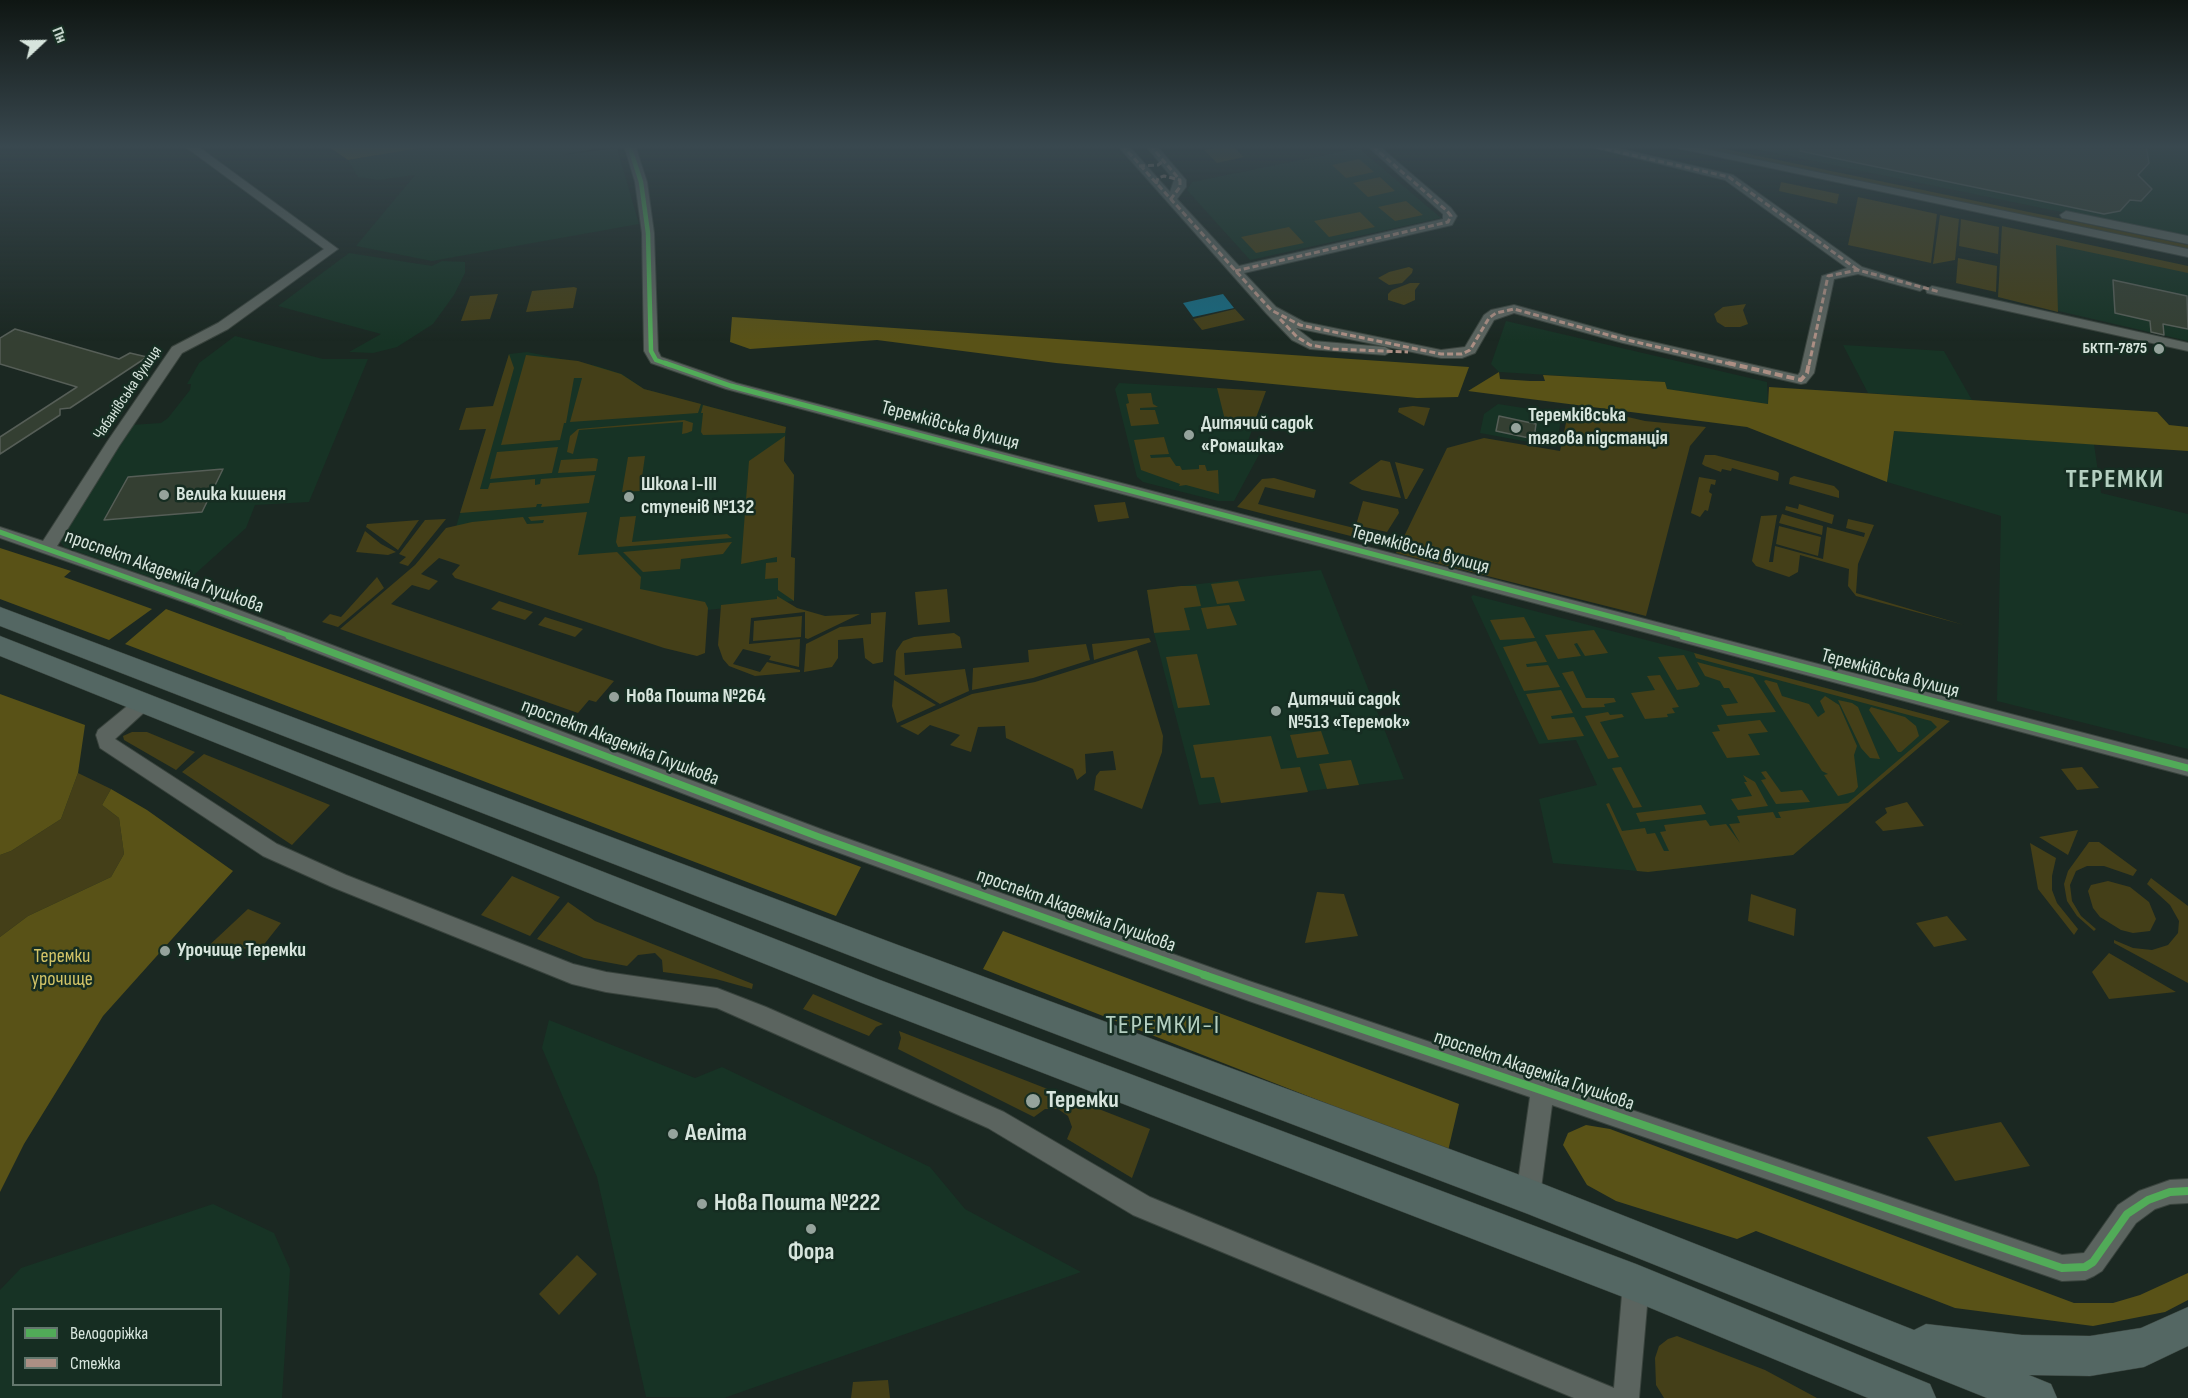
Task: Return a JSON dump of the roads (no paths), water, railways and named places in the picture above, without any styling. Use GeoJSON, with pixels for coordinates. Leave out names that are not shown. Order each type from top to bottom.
{"type":"FeatureCollection","features":[{"type":"Feature","properties":{"kind":"highway"},"geometry":{"type":"LineString","coordinates":[[0,616],[893,958],[1528,1196],[2037,1398]]}},
{"type":"Feature","properties":{"kind":"highway"},"geometry":{"type":"LineString","coordinates":[[0,646],[873,992],[1636,1283],[1883,1388],[1916,1398]]}},
{"type":"Feature","properties":{"kind":"highway"},"geometry":{"type":"LineString","coordinates":[[1886,1339],[2022,1355],[2090,1356],[2144,1347],[2188,1326]]}},
{"type":"Feature","properties":{"kind":"street","name":"Чабанівська вулиця"},"geometry":{"type":"LineString","coordinates":[[47,548],[117,436],[177,350],[223,326],[332,249],[278,210]]}},
{"type":"Feature","properties":{"kind":"street","name":"Теремківська вулиця"},"geometry":{"type":"LineString","coordinates":[[645,210],[648,233],[651,351],[656,360],[743,389],[2188,768]]}},
{"type":"Feature","properties":{"kind":"street"},"geometry":{"type":"LineString","coordinates":[[1179,210],[1298,337],[1310,345],[1333,349],[1462,354],[1474,347],[1492,315],[1514,309],[1623,339],[1801,380],[1807,373],[1828,276],[1858,270]]}},
{"type":"Feature","properties":{"kind":"street"},"geometry":{"type":"LineString","coordinates":[[1235,271],[1448,222],[1451,216],[1446,210]]}},
{"type":"Feature","properties":{"kind":"street"},"geometry":{"type":"LineString","coordinates":[[1775,210],[1858,270],[1926,288],[2188,347]]}},
{"type":"Feature","properties":{"kind":"street"},"geometry":{"type":"LineString","coordinates":[[1982,210],[2188,253]]}},
{"type":"Feature","properties":{"kind":"street"},"geometry":{"type":"LineString","coordinates":[[2043,210],[2188,240]]}},
{"type":"Feature","properties":{"kind":"street","name":"проспект Академіка Глушкова"},"geometry":{"type":"LineString","coordinates":[[0,532],[292,636],[819,837],[1249,991],[2061,1268],[2074,1268],[2093,1262],[2127,1214],[2148,1200],[2170,1192],[2188,1191]]}},
{"type":"Feature","properties":{"kind":"street"},"geometry":{"type":"LineString","coordinates":[[143,703],[105,735],[107,743],[270,850],[339,881],[572,974],[717,998],[758,1014],[996,1120],[1142,1206],[1606,1398]]}},
{"type":"Feature","properties":{"kind":"street"},"geometry":{"type":"LineString","coordinates":[[1528,1196],[1542,1090]]}},
{"type":"Feature","properties":{"kind":"street"},"geometry":{"type":"LineString","coordinates":[[1626,1398],[1636,1283]]}},
{"type":"Feature","properties":{"kind":"water"},"geometry":{"type":"Polygon","coordinates":[[[1223,294],[1234,308],[1193,317],[1183,303],[1223,294]]]}},
{"type":"Feature","properties":{"kind":"place","name":"БКТП-7875"},"geometry":{"type":"Point","coordinates":[2159,349]}},
{"type":"Feature","properties":{"kind":"place","name":"Теремківська тягова підстанція"},"geometry":{"type":"Point","coordinates":[1516,428]}},
{"type":"Feature","properties":{"kind":"place","name":"Дитячий садок «Ромашка»"},"geometry":{"type":"Point","coordinates":[1189,435]}},
{"type":"Feature","properties":{"kind":"place","name":"Велика кишеня"},"geometry":{"type":"Point","coordinates":[164,495]}},
{"type":"Feature","properties":{"kind":"place","name":"Школа І-ІІІ ступенів №132"},"geometry":{"type":"Point","coordinates":[629,497]}},
{"type":"Feature","properties":{"kind":"place","name":"Нова Пошта №264"},"geometry":{"type":"Point","coordinates":[614,697]}},
{"type":"Feature","properties":{"kind":"place","name":"Дитячий садок №513 «Теремок»"},"geometry":{"type":"Point","coordinates":[1276,711]}},
{"type":"Feature","properties":{"kind":"place","name":"Урочище Теремки"},"geometry":{"type":"Point","coordinates":[165,951]}},
{"type":"Feature","properties":{"kind":"place","name":"Теремки"},"geometry":{"type":"Point","coordinates":[1033,1101]}},
{"type":"Feature","properties":{"kind":"place","name":"Аеліта"},"geometry":{"type":"Point","coordinates":[673,1134]}},
{"type":"Feature","properties":{"kind":"place","name":"Нова Пошта №222"},"geometry":{"type":"Point","coordinates":[702,1204]}},
{"type":"Feature","properties":{"kind":"place","name":"Фора"},"geometry":{"type":"Point","coordinates":[811,1229]}},
{"type":"Feature","properties":{"kind":"district","name":"ТЕРЕМКИ"},"geometry":{"type":"Point","coordinates":[2115,480]}},
{"type":"Feature","properties":{"kind":"district","name":"ТЕРЕМКИ-І"},"geometry":{"type":"Point","coordinates":[1163,1026]}},
{"type":"Feature","properties":{"kind":"park label","name":"Теремки урочище"},"geometry":{"type":"Point","coordinates":[62,968]}}]}
